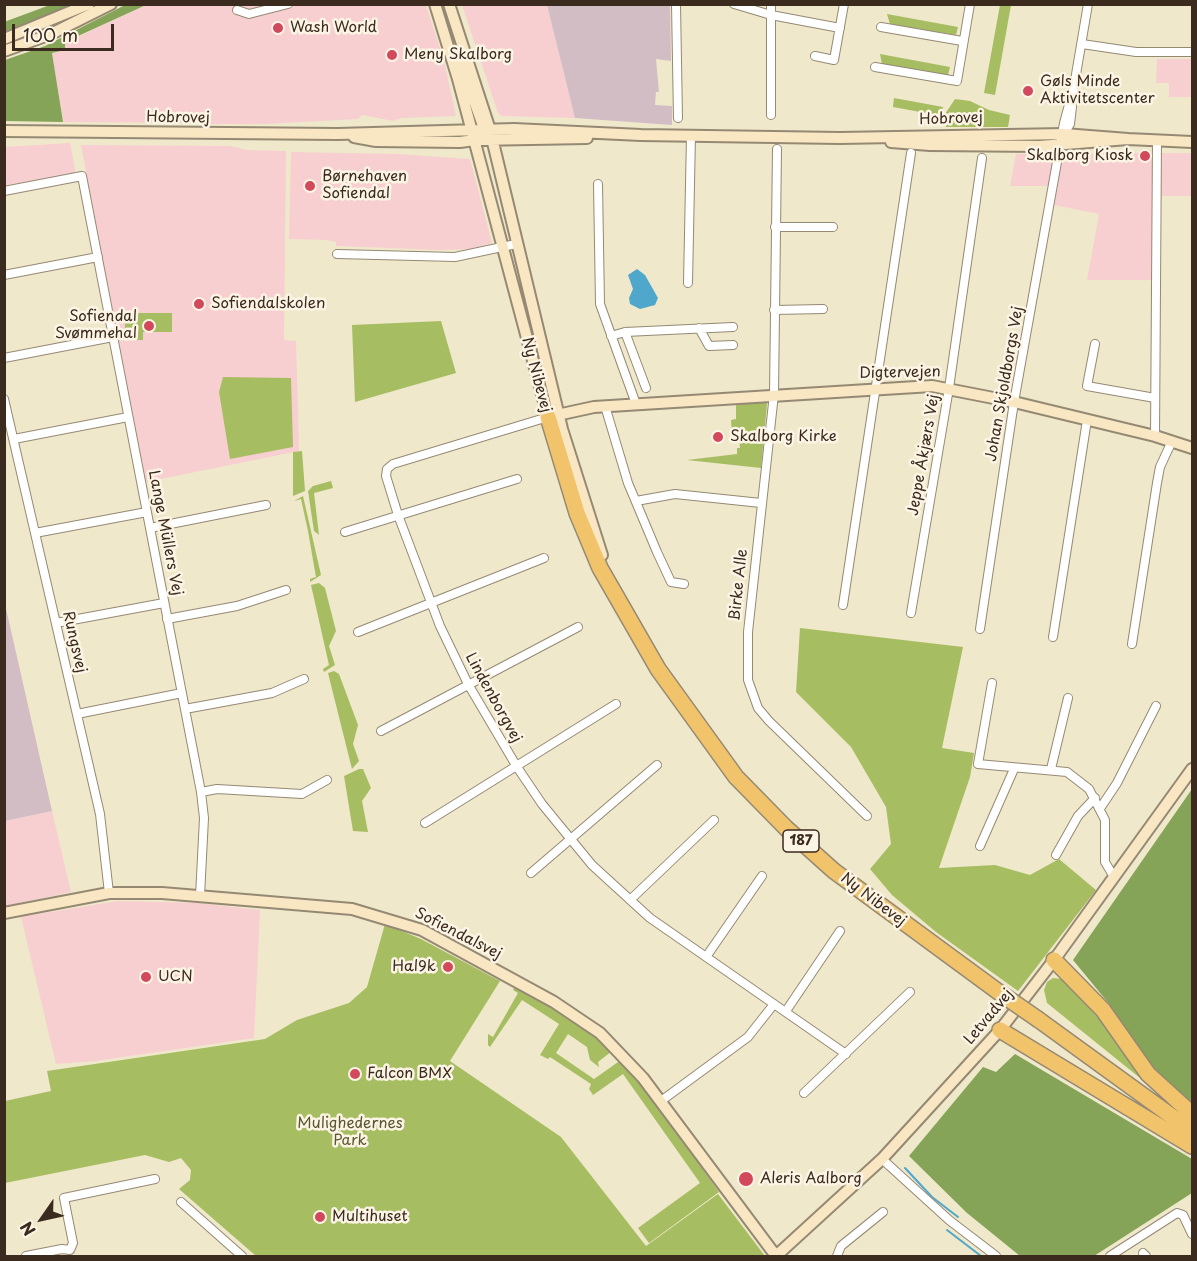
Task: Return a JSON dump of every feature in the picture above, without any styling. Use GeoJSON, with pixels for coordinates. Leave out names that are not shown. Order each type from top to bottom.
{"type":"FeatureCollection","features":[{"type":"Feature","properties":{"kind":"highway","name":"Ny Nibevej"},"geometry":{"type":"LineString","coordinates":[[553,415],[583,530],[600,568],[677,698],[736,777],[834,871],[1192,1131]]}},
{"type":"Feature","properties":{"kind":"highway","name":"Ny Nibevej"},"geometry":{"type":"LineString","coordinates":[[602,555],[620,602]]}},
{"type":"Feature","properties":{"kind":"highway"},"geometry":{"type":"LineString","coordinates":[[1054,960],[1103,1010],[1148,1074],[1192,1114]]}},
{"type":"Feature","properties":{"kind":"highway"},"geometry":{"type":"LineString","coordinates":[[1000,1030],[1192,1146]]}},
{"type":"Feature","properties":{"kind":"main road"},"geometry":{"type":"LineString","coordinates":[[4,39],[89,4]]}},
{"type":"Feature","properties":{"kind":"main road"},"geometry":{"type":"LineString","coordinates":[[4,51],[51,34],[111,4]]}},
{"type":"Feature","properties":{"kind":"main road","name":"187"},"geometry":{"type":"LineString","coordinates":[[435,4],[483,135]]}},
{"type":"Feature","properties":{"kind":"main road"},"geometry":{"type":"LineString","coordinates":[[443,4],[464,47]]}},
{"type":"Feature","properties":{"kind":"main road","name":"187"},"geometry":{"type":"LineString","coordinates":[[449,4],[464,47],[483,135]]}},
{"type":"Feature","properties":{"kind":"main road","name":"Hobrovej"},"geometry":{"type":"LineString","coordinates":[[338,134],[376,141],[460,142],[483,135],[555,130],[641,135]]}},
{"type":"Feature","properties":{"kind":"main road","name":"Hobrovej"},"geometry":{"type":"LineString","coordinates":[[4,133],[691,135],[840,138],[930,145],[1062,139],[1192,142]]}},
{"type":"Feature","properties":{"kind":"main road","name":"Ny Nibevej"},"geometry":{"type":"LineString","coordinates":[[483,135],[506,204],[553,415]]}},
{"type":"Feature","properties":{"kind":"main road","name":"Ny Nibevej"},"geometry":{"type":"LineString","coordinates":[[483,135],[503,248],[553,415],[602,555]]}},
{"type":"Feature","properties":{"kind":"main road","name":"Hobrovej"},"geometry":{"type":"LineString","coordinates":[[1169,140],[1192,136]]}},
{"type":"Feature","properties":{"kind":"main road","name":"Digtervejen"},"geometry":{"type":"LineString","coordinates":[[553,415],[605,406],[876,387],[949,388],[1155,436],[1192,448]]}},
{"type":"Feature","properties":{"kind":"main road","name":"Letvadvej"},"geometry":{"type":"LineString","coordinates":[[778,1256],[882,1159],[1000,1030],[1054,960],[1192,769]]}},
{"type":"Feature","properties":{"kind":"main road","name":"Sofiendalsvej"},"geometry":{"type":"LineString","coordinates":[[4,913],[109,893],[200,896],[352,909],[422,930],[574,1014],[622,1054],[661,1101],[778,1256]]}},
{"type":"Feature","properties":{"kind":"street"},"geometry":{"type":"LineString","coordinates":[[237,10],[249,14],[288,4]]}},
{"type":"Feature","properties":{"kind":"street"},"geometry":{"type":"LineString","coordinates":[[676,4],[678,118]]}},
{"type":"Feature","properties":{"kind":"street"},"geometry":{"type":"LineString","coordinates":[[734,4],[771,15],[840,28]]}},
{"type":"Feature","properties":{"kind":"street"},"geometry":{"type":"LineString","coordinates":[[771,4],[771,115]]}},
{"type":"Feature","properties":{"kind":"street"},"geometry":{"type":"LineString","coordinates":[[815,56],[834,60],[844,4]]}},
{"type":"Feature","properties":{"kind":"street"},"geometry":{"type":"LineString","coordinates":[[875,67],[957,81],[970,4]]}},
{"type":"Feature","properties":{"kind":"street","name":"Johan Skjoldborgs Vej"},"geometry":{"type":"LineString","coordinates":[[980,629],[1014,402],[1062,139],[1070,124],[1073,90],[1088,4]]}},
{"type":"Feature","properties":{"kind":"street"},"geometry":{"type":"LineString","coordinates":[[881,27],[962,41]]}},
{"type":"Feature","properties":{"kind":"street"},"geometry":{"type":"LineString","coordinates":[[1082,44],[1136,52],[1192,52]]}},
{"type":"Feature","properties":{"kind":"street"},"geometry":{"type":"LineString","coordinates":[[688,283],[691,135]]}},
{"type":"Feature","properties":{"kind":"street"},"geometry":{"type":"LineString","coordinates":[[1155,436],[1157,140]]}},
{"type":"Feature","properties":{"kind":"street","name":"Birke Alle"},"geometry":{"type":"LineString","coordinates":[[777,150],[774,394],[746,664],[752,693],[769,721],[867,816]]}},
{"type":"Feature","properties":{"kind":"street"},"geometry":{"type":"LineString","coordinates":[[843,605],[912,153]]}},
{"type":"Feature","properties":{"kind":"street","name":"Jeppe Åkjærs Vej"},"geometry":{"type":"LineString","coordinates":[[911,613],[949,388],[982,158]]}},
{"type":"Feature","properties":{"kind":"street","name":"Lange Müllers Vej"},"geometry":{"type":"LineString","coordinates":[[4,191],[82,176],[201,792],[204,818],[200,896]]}},
{"type":"Feature","properties":{"kind":"street"},"geometry":{"type":"LineString","coordinates":[[598,184],[600,304],[636,404]]}},
{"type":"Feature","properties":{"kind":"street"},"geometry":{"type":"LineString","coordinates":[[775,228],[833,227]]}},
{"type":"Feature","properties":{"kind":"street"},"geometry":{"type":"LineString","coordinates":[[337,254],[455,257],[516,244]]}},
{"type":"Feature","properties":{"kind":"street"},"geometry":{"type":"LineString","coordinates":[[4,275],[98,256]]}},
{"type":"Feature","properties":{"kind":"street"},"geometry":{"type":"LineString","coordinates":[[774,310],[823,309]]}},
{"type":"Feature","properties":{"kind":"street"},"geometry":{"type":"LineString","coordinates":[[611,336],[625,332],[733,327]]}},
{"type":"Feature","properties":{"kind":"street"},"geometry":{"type":"LineString","coordinates":[[699,328],[709,346],[733,345]]}},
{"type":"Feature","properties":{"kind":"street"},"geometry":{"type":"LineString","coordinates":[[625,332],[646,388]]}},
{"type":"Feature","properties":{"kind":"street"},"geometry":{"type":"LineString","coordinates":[[4,358],[113,337]]}},
{"type":"Feature","properties":{"kind":"street"},"geometry":{"type":"LineString","coordinates":[[1095,344],[1087,386],[1155,398]]}},
{"type":"Feature","properties":{"kind":"street","name":"Rungsvej"},"geometry":{"type":"LineString","coordinates":[[4,399],[100,814],[109,893]]}},
{"type":"Feature","properties":{"kind":"street"},"geometry":{"type":"LineString","coordinates":[[605,406],[636,501],[671,582],[684,584]]}},
{"type":"Feature","properties":{"kind":"street","name":"Lindenborgvej"},"geometry":{"type":"LineString","coordinates":[[553,415],[393,465],[387,469],[386,476],[398,515],[430,604],[468,684],[517,767],[570,840],[630,900],[706,957],[846,1054]]}},
{"type":"Feature","properties":{"kind":"street"},"geometry":{"type":"LineString","coordinates":[[14,440],[129,417]]}},
{"type":"Feature","properties":{"kind":"street"},"geometry":{"type":"LineString","coordinates":[[1053,637],[1087,420]]}},
{"type":"Feature","properties":{"kind":"street"},"geometry":{"type":"LineString","coordinates":[[1131,644],[1157,483],[1164,457],[1172,441]]}},
{"type":"Feature","properties":{"kind":"street"},"geometry":{"type":"LineString","coordinates":[[345,532],[517,479]]}},
{"type":"Feature","properties":{"kind":"street"},"geometry":{"type":"LineString","coordinates":[[636,501],[675,494],[761,503]]}},
{"type":"Feature","properties":{"kind":"street"},"geometry":{"type":"LineString","coordinates":[[150,528],[266,505]]}},
{"type":"Feature","properties":{"kind":"street"},"geometry":{"type":"LineString","coordinates":[[35,533],[147,512]]}},
{"type":"Feature","properties":{"kind":"street"},"geometry":{"type":"LineString","coordinates":[[358,632],[544,558]]}},
{"type":"Feature","properties":{"kind":"street"},"geometry":{"type":"LineString","coordinates":[[167,619],[237,606],[286,590]]}},
{"type":"Feature","properties":{"kind":"street"},"geometry":{"type":"LineString","coordinates":[[56,623],[164,603]]}},
{"type":"Feature","properties":{"kind":"street"},"geometry":{"type":"LineString","coordinates":[[381,731],[578,627]]}},
{"type":"Feature","properties":{"kind":"street"},"geometry":{"type":"LineString","coordinates":[[185,709],[272,693],[304,679]]}},
{"type":"Feature","properties":{"kind":"street"},"geometry":{"type":"LineString","coordinates":[[992,683],[978,764],[1067,772],[1089,789],[1101,807],[1107,832],[1105,862],[1107,869],[1114,877]]}},
{"type":"Feature","properties":{"kind":"street"},"geometry":{"type":"LineString","coordinates":[[77,714],[182,693]]}},
{"type":"Feature","properties":{"kind":"street"},"geometry":{"type":"LineString","coordinates":[[1051,769],[1068,698]]}},
{"type":"Feature","properties":{"kind":"street"},"geometry":{"type":"LineString","coordinates":[[425,823],[616,704]]}},
{"type":"Feature","properties":{"kind":"street"},"geometry":{"type":"LineString","coordinates":[[1101,807],[1117,783],[1156,706]]}},
{"type":"Feature","properties":{"kind":"street"},"geometry":{"type":"LineString","coordinates":[[531,873],[657,765]]}},
{"type":"Feature","properties":{"kind":"street"},"geometry":{"type":"LineString","coordinates":[[980,846],[1014,769]]}},
{"type":"Feature","properties":{"kind":"street"},"geometry":{"type":"LineString","coordinates":[[201,792],[217,789],[302,794],[327,780]]}},
{"type":"Feature","properties":{"kind":"street"},"geometry":{"type":"LineString","coordinates":[[1056,855],[1078,816],[1095,798]]}},
{"type":"Feature","properties":{"kind":"street"},"geometry":{"type":"LineString","coordinates":[[630,900],[714,820]]}},
{"type":"Feature","properties":{"kind":"street"},"geometry":{"type":"LineString","coordinates":[[706,957],[762,876]]}},
{"type":"Feature","properties":{"kind":"street"},"geometry":{"type":"LineString","coordinates":[[786,1011],[840,931]]}},
{"type":"Feature","properties":{"kind":"street"},"geometry":{"type":"LineString","coordinates":[[804,1093],[910,992]]}},
{"type":"Feature","properties":{"kind":"street"},"geometry":{"type":"LineString","coordinates":[[661,1101],[748,1036],[774,1004]]}},
{"type":"Feature","properties":{"kind":"street"},"geometry":{"type":"LineString","coordinates":[[882,1159],[949,1220],[996,1257]]}},
{"type":"Feature","properties":{"kind":"street"},"geometry":{"type":"LineString","coordinates":[[26,1257],[62,1249],[70,1251],[73,1243],[64,1198],[155,1179]]}},
{"type":"Feature","properties":{"kind":"street"},"geometry":{"type":"LineString","coordinates":[[180,1202],[242,1257]]}},
{"type":"Feature","properties":{"kind":"street"},"geometry":{"type":"LineString","coordinates":[[837,1257],[841,1246],[883,1212]]}},
{"type":"Feature","properties":{"kind":"street"},"geometry":{"type":"LineString","coordinates":[[1110,1257],[1172,1215],[1180,1213],[1192,1234]]}},
{"type":"Feature","properties":{"kind":"shaded area"},"geometry":{"type":"Polygon","coordinates":[[[146,5],[426,5],[444,61],[456,116],[402,118],[393,121],[363,115],[357,119],[266,124],[209,124],[208,119],[197,119],[197,123],[63,122],[52,53],[65,50],[65,43],[146,5]]]}},
{"type":"Feature","properties":{"kind":"shaded area"},"geometry":{"type":"Polygon","coordinates":[[[462,5],[547,5],[575,118],[502,116],[498,113],[462,5]]]}},
{"type":"Feature","properties":{"kind":"shaded area"},"geometry":{"type":"Polygon","coordinates":[[[547,5],[670,5],[671,61],[656,59],[659,92],[656,92],[655,105],[672,106],[672,125],[575,118],[547,5]]]}},
{"type":"Feature","properties":{"kind":"shaded area"},"geometry":{"type":"Polygon","coordinates":[[[1157,59],[1192,59],[1192,97],[1169,97],[1169,83],[1156,83],[1157,59]]]}},
{"type":"Feature","properties":{"kind":"shaded area"},"geometry":{"type":"Polygon","coordinates":[[[70,143],[76,175],[5,185],[5,147],[70,143]]]}},
{"type":"Feature","properties":{"kind":"shaded area","name":"Sofiendalskolen"},"geometry":{"type":"Polygon","coordinates":[[[81,145],[231,146],[246,150],[286,151],[284,340],[296,341],[299,451],[146,482],[81,145]]]}},
{"type":"Feature","properties":{"kind":"shaded area"},"geometry":{"type":"Polygon","coordinates":[[[291,152],[397,154],[470,159],[492,243],[470,249],[439,250],[336,246],[336,242],[327,240],[289,239],[291,152]]]}},
{"type":"Feature","properties":{"kind":"shaded area"},"geometry":{"type":"Polygon","coordinates":[[[1192,153],[1192,196],[1160,196],[1158,280],[1087,280],[1099,214],[1054,205],[1058,186],[1010,186],[1016,154],[1192,153]]]}},
{"type":"Feature","properties":{"kind":"shaded area"},"geometry":{"type":"Polygon","coordinates":[[[5,604],[52,811],[4,821],[5,604]]]}},
{"type":"Feature","properties":{"kind":"shaded area"},"geometry":{"type":"Polygon","coordinates":[[[52,811],[71,892],[5,906],[5,821],[52,811]]]}},
{"type":"Feature","properties":{"kind":"shaded area","name":"UCN"},"geometry":{"type":"Polygon","coordinates":[[[118,901],[197,903],[260,910],[254,1038],[96,1061],[56,1064],[21,917],[118,901]]]}},
{"type":"Feature","properties":{"kind":"green space"},"geometry":{"type":"Polygon","coordinates":[[[50,5],[76,5],[5,31],[4,22],[50,5]]]}},
{"type":"Feature","properties":{"kind":"green space"},"geometry":{"type":"Polygon","coordinates":[[[125,5],[146,5],[65,42],[65,50],[52,53],[63,122],[5,121],[5,60],[45,46],[125,5]]]}},
{"type":"Feature","properties":{"kind":"green space"},"geometry":{"type":"Polygon","coordinates":[[[1000,5],[1011,5],[995,95],[984,93],[1000,5]]]}},
{"type":"Feature","properties":{"kind":"green space"},"geometry":{"type":"Polygon","coordinates":[[[887,14],[958,27],[956,35],[890,24],[887,14]]]}},
{"type":"Feature","properties":{"kind":"green space"},"geometry":{"type":"Polygon","coordinates":[[[880,54],[950,67],[948,75],[882,64],[880,54]]]}},
{"type":"Feature","properties":{"kind":"green space"},"geometry":{"type":"Polygon","coordinates":[[[894,98],[943,107],[942,116],[893,107],[894,98]]]}},
{"type":"Feature","properties":{"kind":"green space"},"geometry":{"type":"Polygon","coordinates":[[[955,99],[970,101],[989,110],[1010,115],[1008,127],[946,127],[945,114],[955,99]]]}},
{"type":"Feature","properties":{"kind":"green space","name":"Sofiendal Svømmehal"},"geometry":{"type":"Polygon","coordinates":[[[125,313],[172,313],[172,332],[143,332],[143,340],[125,340],[125,313]]]}},
{"type":"Feature","properties":{"kind":"green space"},"geometry":{"type":"Polygon","coordinates":[[[441,321],[456,373],[355,402],[352,325],[441,321]]]}},
{"type":"Feature","properties":{"kind":"green space"},"geometry":{"type":"Polygon","coordinates":[[[223,377],[291,378],[293,447],[230,459],[219,392],[223,377]]]}},
{"type":"Feature","properties":{"kind":"green space"},"geometry":{"type":"Polygon","coordinates":[[[765,401],[767,404],[761,468],[687,460],[737,454],[737,448],[740,448],[739,435],[732,435],[731,420],[736,419],[736,405],[765,401]]]}},
{"type":"Feature","properties":{"kind":"green space"},"geometry":{"type":"Polygon","coordinates":[[[302,451],[305,491],[293,496],[293,452],[302,451]]]}},
{"type":"Feature","properties":{"kind":"green space"},"geometry":{"type":"Polygon","coordinates":[[[331,481],[333,488],[314,493],[319,535],[314,531],[308,491],[313,486],[331,481]]]}},
{"type":"Feature","properties":{"kind":"green space"},"geometry":{"type":"Polygon","coordinates":[[[303,496],[321,575],[310,582],[310,579],[316,577],[308,531],[301,499],[294,501],[303,496]]]}},
{"type":"Feature","properties":{"kind":"green space"},"geometry":{"type":"Polygon","coordinates":[[[319,583],[325,588],[336,631],[329,646],[335,665],[324,672],[323,669],[329,665],[311,585],[319,583]]]}},
{"type":"Feature","properties":{"kind":"green space"},"geometry":{"type":"Polygon","coordinates":[[[800,628],[963,647],[942,748],[974,753],[970,777],[939,868],[995,865],[1030,875],[1059,859],[1096,890],[1018,991],[936,932],[892,895],[870,869],[891,844],[886,807],[851,747],[796,692],[800,628]]]}},
{"type":"Feature","properties":{"kind":"green space"},"geometry":{"type":"Polygon","coordinates":[[[334,671],[339,674],[358,725],[353,744],[359,761],[352,769],[328,673],[334,671]]]}},
{"type":"Feature","properties":{"kind":"green space"},"geometry":{"type":"Polygon","coordinates":[[[363,769],[371,788],[362,801],[368,832],[353,831],[344,776],[363,769]]]}},
{"type":"Feature","properties":{"kind":"green space"},"geometry":{"type":"Polygon","coordinates":[[[1192,789],[1192,1104],[1150,1064],[1110,1005],[1073,960],[1192,789]]]}},
{"type":"Feature","properties":{"kind":"green space","name":"Mulighedernes Park"},"geometry":{"type":"Polygon","coordinates":[[[385,924],[421,939],[500,981],[450,1061],[561,1137],[646,1246],[718,1194],[765,1256],[256,1256],[179,1189],[190,1180],[191,1170],[181,1158],[169,1162],[145,1155],[5,1183],[5,1101],[51,1091],[47,1071],[265,1039],[297,1020],[349,1003],[367,987],[385,924]]]}},
{"type":"Feature","properties":{"kind":"green space"},"geometry":{"type":"Polygon","coordinates":[[[1053,978],[1062,979],[1101,1021],[1145,1082],[1047,1003],[1044,990],[1047,982],[1053,978]]]}},
{"type":"Feature","properties":{"kind":"green space"},"geometry":{"type":"Polygon","coordinates":[[[515,986],[574,1020],[612,1051],[598,1062],[599,1067],[590,1060],[587,1047],[568,1034],[556,1053],[594,1079],[621,1060],[664,1114],[719,1192],[649,1243],[638,1228],[700,1183],[623,1074],[593,1095],[589,1089],[591,1084],[550,1057],[548,1059],[540,1055],[559,1024],[522,1000],[490,1047],[488,1045],[488,1034],[493,1037],[518,993],[513,990],[515,986]]]}},
{"type":"Feature","properties":{"kind":"green space"},"geometry":{"type":"Polygon","coordinates":[[[1015,1054],[1192,1159],[1192,1193],[1094,1256],[1020,1256],[967,1213],[909,1156],[983,1067],[996,1072],[1015,1054]]]}},
{"type":"Feature","properties":{"kind":"water"},"geometry":{"type":"Polygon","coordinates":[[[637,269],[645,275],[658,298],[655,305],[640,309],[630,304],[629,298],[633,289],[628,275],[637,269]]]}},
{"type":"Feature","properties":{"kind":"waterway"},"geometry":{"type":"LineString","coordinates":[[905,1168],[932,1197],[958,1217]]}},
{"type":"Feature","properties":{"kind":"waterway"},"geometry":{"type":"LineString","coordinates":[[947,1230],[981,1256]]}},
{"type":"Feature","properties":{"kind":"place","name":"Wash World"},"geometry":{"type":"Point","coordinates":[278,28]}},
{"type":"Feature","properties":{"kind":"place","name":"Meny Skalborg"},"geometry":{"type":"Point","coordinates":[392,55]}},
{"type":"Feature","properties":{"kind":"place","name":"Gøls Minde Aktivitetscenter"},"geometry":{"type":"Point","coordinates":[1028,91]}},
{"type":"Feature","properties":{"kind":"place","name":"Skalborg Kiosk"},"geometry":{"type":"Point","coordinates":[1145,156]}},
{"type":"Feature","properties":{"kind":"place","name":"Børnehaven Sofiendal"},"geometry":{"type":"Point","coordinates":[310,186]}},
{"type":"Feature","properties":{"kind":"place","name":"Sofiendalskolen"},"geometry":{"type":"Point","coordinates":[199,304]}},
{"type":"Feature","properties":{"kind":"place","name":"Sofiendal Svømmehal"},"geometry":{"type":"Point","coordinates":[149,326]}},
{"type":"Feature","properties":{"kind":"place","name":"Skalborg Kirke"},"geometry":{"type":"Point","coordinates":[718,437]}},
{"type":"Feature","properties":{"kind":"place","name":"Hal9k"},"geometry":{"type":"Point","coordinates":[448,967]}},
{"type":"Feature","properties":{"kind":"place","name":"UCN"},"geometry":{"type":"Point","coordinates":[146,977]}},
{"type":"Feature","properties":{"kind":"place","name":"Falcon BMX"},"geometry":{"type":"Point","coordinates":[355,1074]}},
{"type":"Feature","properties":{"kind":"place","name":"Aleris Aalborg"},"geometry":{"type":"Point","coordinates":[746,1179]}},
{"type":"Feature","properties":{"kind":"place","name":"Multihuset"},"geometry":{"type":"Point","coordinates":[320,1217]}}]}
